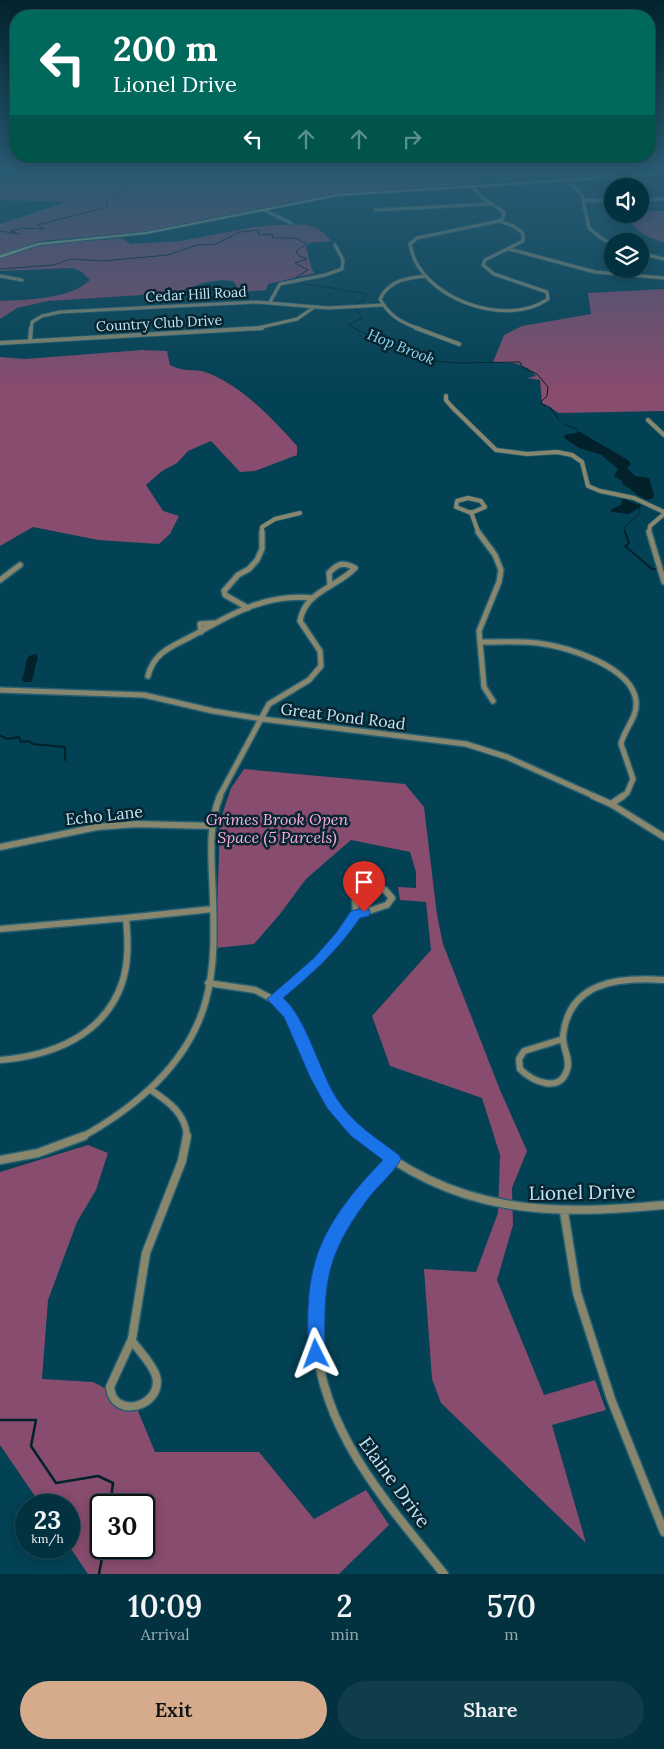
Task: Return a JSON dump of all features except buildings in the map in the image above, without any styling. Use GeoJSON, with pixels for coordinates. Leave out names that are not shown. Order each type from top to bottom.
{"type":"FeatureCollection","features":[{"type":"Feature","properties":{"kind":"main road"},"geometry":{"type":"LineString","coordinates":[[0,257],[31,246],[56,243]]}},
{"type":"Feature","properties":{"kind":"street"},"geometry":{"type":"LineString","coordinates":[[413,243],[410,247],[426,276],[436,287],[450,296],[482,306],[519,310],[543,304],[548,295],[542,289],[494,274],[482,265],[485,260],[518,243]]}},
{"type":"Feature","properties":{"kind":"street"},"geometry":{"type":"LineString","coordinates":[[270,302],[280,284],[325,275],[342,268],[343,260],[335,245]]}},
{"type":"Feature","properties":{"kind":"street"},"geometry":{"type":"LineString","coordinates":[[508,249],[595,272],[664,278]]}},
{"type":"Feature","properties":{"kind":"street"},"geometry":{"type":"LineString","coordinates":[[649,255],[664,259]]}},
{"type":"Feature","properties":{"kind":"street"},"geometry":{"type":"LineString","coordinates":[[0,276],[22,280]]}},
{"type":"Feature","properties":{"kind":"street"},"geometry":{"type":"LineString","coordinates":[[426,276],[404,279],[387,286],[380,299],[382,305],[405,323],[459,344]]}},
{"type":"Feature","properties":{"kind":"street","name":"Cedar Hill Road"},"geometry":{"type":"LineString","coordinates":[[30,341],[32,322],[54,313],[270,302],[313,308],[382,305]]}},
{"type":"Feature","properties":{"kind":"street","name":"Country Club Drive"},"geometry":{"type":"LineString","coordinates":[[0,343],[258,329],[297,319],[313,308]]}},
{"type":"Feature","properties":{"kind":"street"},"geometry":{"type":"LineString","coordinates":[[446,396],[446,400],[452,407],[496,450],[527,454],[557,452],[572,455],[582,462],[588,486],[603,492],[634,498],[664,513],[650,526],[649,534],[658,570],[664,582]]}},
{"type":"Feature","properties":{"kind":"street"},"geometry":{"type":"LineString","coordinates":[[648,420],[664,435]]}},
{"type":"Feature","properties":{"kind":"street"},"geometry":{"type":"LineString","coordinates":[[468,498],[484,503],[484,509],[471,512],[458,509],[456,503],[468,498]]}},
{"type":"Feature","properties":{"kind":"street"},"geometry":{"type":"LineString","coordinates":[[471,512],[478,534],[496,555],[501,570],[499,582],[480,625],[484,687],[493,702]]}},
{"type":"Feature","properties":{"kind":"street"},"geometry":{"type":"LineString","coordinates":[[248,608],[225,595],[224,591],[238,575],[249,569],[258,560],[262,549],[261,531],[264,524],[280,517],[300,513]]}},
{"type":"Feature","properties":{"kind":"street"},"geometry":{"type":"LineString","coordinates":[[0,1160],[50,1151],[73,1143],[124,1114],[162,1079],[185,1044],[200,1014],[212,963],[212,826],[216,806],[224,786],[269,704],[309,680],[321,666],[320,651],[300,621],[302,611],[313,598],[330,584],[351,574],[356,568],[346,564],[336,565],[329,573],[330,584]]}},
{"type":"Feature","properties":{"kind":"street"},"geometry":{"type":"LineString","coordinates":[[0,580],[20,565]]}},
{"type":"Feature","properties":{"kind":"street"},"geometry":{"type":"LineString","coordinates":[[148,676],[149,668],[160,653],[200,632],[200,624],[214,623],[248,608],[286,596],[313,598]]}},
{"type":"Feature","properties":{"kind":"street"},"geometry":{"type":"LineString","coordinates":[[480,642],[537,643],[568,649],[607,667],[631,688],[636,698],[636,710],[623,735],[621,749],[633,779],[626,793],[610,804]]}},
{"type":"Feature","properties":{"kind":"street","name":"Great Pond Road"},"geometry":{"type":"LineString","coordinates":[[0,690],[144,695],[213,711],[262,719],[466,744],[506,757],[610,804],[664,837]]}},
{"type":"Feature","properties":{"kind":"street","name":"Echo Lane"},"geometry":{"type":"LineString","coordinates":[[0,847],[97,827],[137,824],[212,826]]}},
{"type":"Feature","properties":{"kind":"street"},"geometry":{"type":"LineString","coordinates":[[273,999],[319,961],[341,936],[356,914],[355,897],[365,890],[382,888],[387,890],[392,898],[387,904],[356,914]]}},
{"type":"Feature","properties":{"kind":"street"},"geometry":{"type":"LineString","coordinates":[[0,929],[213,909]]}},
{"type":"Feature","properties":{"kind":"street"},"geometry":{"type":"LineString","coordinates":[[0,1060],[28,1058],[61,1047],[83,1036],[104,1017],[117,995],[124,976],[127,961],[126,918]]}},
{"type":"Feature","properties":{"kind":"street"},"geometry":{"type":"LineString","coordinates":[[563,1039],[524,1051],[519,1059],[520,1069],[535,1082],[550,1083],[561,1080],[568,1070],[568,1058],[563,1039],[568,1011],[587,991],[602,983],[621,978],[643,977],[664,980]]}},
{"type":"Feature","properties":{"kind":"street","name":"Lionel Drive"},"geometry":{"type":"LineString","coordinates":[[208,983],[256,991],[280,1003],[290,1015],[317,1077],[332,1104],[356,1131],[394,1159],[458,1193],[521,1210],[607,1211],[664,1205]]}},
{"type":"Feature","properties":{"kind":"street"},"geometry":{"type":"LineString","coordinates":[[132,1341],[156,1374],[158,1383],[150,1399],[141,1405],[128,1407],[119,1405],[112,1398],[111,1380],[132,1341],[136,1296],[143,1264],[188,1141],[183,1117],[167,1101],[150,1090]]}},
{"type":"Feature","properties":{"kind":"street","name":"Elaine Drive"},"geometry":{"type":"LineString","coordinates":[[394,1159],[371,1182],[340,1224],[322,1265],[316,1305],[315,1342],[318,1367],[332,1414],[345,1441],[366,1476],[444,1574]]}},
{"type":"Feature","properties":{"kind":"street"},"geometry":{"type":"LineString","coordinates":[[564,1212],[577,1293],[610,1399],[664,1532]]}},
{"type":"Feature","properties":{"kind":"green space"},"geometry":{"type":"Polygon","coordinates":[[[0,243],[34,243],[0,255],[0,243]]]}},
{"type":"Feature","properties":{"kind":"green space"},"geometry":{"type":"Polygon","coordinates":[[[56,243],[309,243],[306,247],[312,270],[315,273],[268,284],[266,290],[241,292],[233,281],[216,280],[172,293],[48,301],[17,308],[0,319],[0,301],[60,295],[82,286],[90,280],[82,272],[73,268],[0,271],[0,259],[29,248],[56,243]]]}},
{"type":"Feature","properties":{"kind":"green space"},"geometry":{"type":"Polygon","coordinates":[[[664,289],[664,411],[559,413],[542,403],[540,380],[527,378],[536,376],[527,368],[517,364],[493,362],[504,335],[522,326],[591,314],[588,293],[664,289]]]}},
{"type":"Feature","properties":{"kind":"green space"},"geometry":{"type":"Polygon","coordinates":[[[142,350],[167,351],[170,365],[181,369],[208,373],[233,386],[256,404],[287,435],[297,446],[297,455],[255,471],[240,472],[211,441],[188,451],[177,463],[162,471],[146,485],[163,511],[179,516],[170,534],[159,544],[98,540],[33,527],[0,546],[0,357],[25,359],[142,350]]]}},
{"type":"Feature","properties":{"kind":"green space","name":"Grimes Brook Open Space (5 Parcels)"},"geometry":{"type":"Polygon","coordinates":[[[244,769],[405,784],[424,807],[437,915],[443,944],[500,1090],[527,1151],[512,1188],[513,1225],[497,1280],[544,1395],[595,1380],[606,1410],[552,1425],[586,1543],[441,1403],[432,1379],[424,1269],[476,1272],[498,1213],[500,1155],[482,1098],[390,1066],[372,1016],[431,950],[426,902],[400,900],[398,887],[416,888],[416,872],[410,852],[351,840],[306,879],[280,914],[254,944],[216,948],[220,821],[231,788],[244,769]]]}},
{"type":"Feature","properties":{"kind":"green space"},"geometry":{"type":"Polygon","coordinates":[[[88,1145],[108,1153],[96,1190],[77,1222],[48,1300],[42,1379],[93,1382],[101,1386],[138,1411],[155,1452],[259,1452],[314,1519],[366,1490],[389,1525],[339,1574],[88,1574],[78,1559],[80,1559],[80,1494],[33,1494],[0,1445],[0,1172],[88,1145]]]}},
{"type":"Feature","properties":{"kind":"water"},"geometry":{"type":"Polygon","coordinates":[[[580,432],[628,460],[631,464],[627,468],[635,476],[649,478],[654,494],[653,498],[644,499],[622,484],[622,481],[614,476],[618,469],[602,455],[579,448],[564,438],[565,435],[580,432]]]}},
{"type":"Feature","properties":{"kind":"water"},"geometry":{"type":"Polygon","coordinates":[[[622,499],[642,506],[629,514],[612,512],[610,510],[621,505],[622,499]]]}},
{"type":"Feature","properties":{"kind":"water"},"geometry":{"type":"Polygon","coordinates":[[[36,654],[38,659],[31,682],[24,682],[22,679],[27,659],[29,656],[36,654]]]}},
{"type":"Feature","properties":{"kind":"waterway","name":"Hop Brook"},"geometry":{"type":"LineString","coordinates":[[0,269],[54,265],[70,259],[103,261],[168,255],[197,245],[217,243]]}},
{"type":"Feature","properties":{"kind":"waterway","name":"Hop Brook"},"geometry":{"type":"LineString","coordinates":[[306,243],[296,251],[299,256],[307,259],[295,263],[308,270],[295,278],[300,284],[367,294],[364,300],[354,306]]}},
{"type":"Feature","properties":{"kind":"waterway","name":"Hop Brook"},"geometry":{"type":"LineString","coordinates":[[355,308],[362,318],[348,325],[366,334],[430,356],[434,361],[455,363],[520,362],[522,367],[537,374],[548,387],[547,396],[540,403],[551,408],[559,420]]}},
{"type":"Feature","properties":{"kind":"waterway","name":"Hop Brook"},"geometry":{"type":"LineString","coordinates":[[564,424],[578,430],[578,435]]}},
{"type":"Feature","properties":{"kind":"waterway","name":"Hop Brook"},"geometry":{"type":"LineString","coordinates":[[625,532],[625,527],[640,513],[639,503]]}},
{"type":"Feature","properties":{"kind":"waterway","name":"Hop Brook"},"geometry":{"type":"LineString","coordinates":[[625,532],[629,543],[625,546],[652,569],[664,570]]}},
{"type":"Feature","properties":{"kind":"waterway"},"geometry":{"type":"LineString","coordinates":[[0,735],[7,739],[19,737],[21,742],[29,741],[33,744],[65,747],[65,760]]}},
{"type":"Feature","properties":{"kind":"waterway"},"geometry":{"type":"LineString","coordinates":[[0,1420],[36,1420],[31,1446],[56,1483],[98,1476],[113,1483],[112,1494]]}},
{"type":"Feature","properties":{"kind":"waterway"},"geometry":{"type":"LineString","coordinates":[[99,1574],[102,1559]]}},
{"type":"Feature","properties":{"kind":"route"},"geometry":{"type":"LineString","coordinates":[[316,1354],[316,1305],[322,1265],[330,1243],[340,1224],[371,1182],[394,1159],[356,1131],[332,1104],[317,1077],[290,1015],[280,1003],[273,999],[319,961],[341,936],[356,914],[364,912]]}}]}
